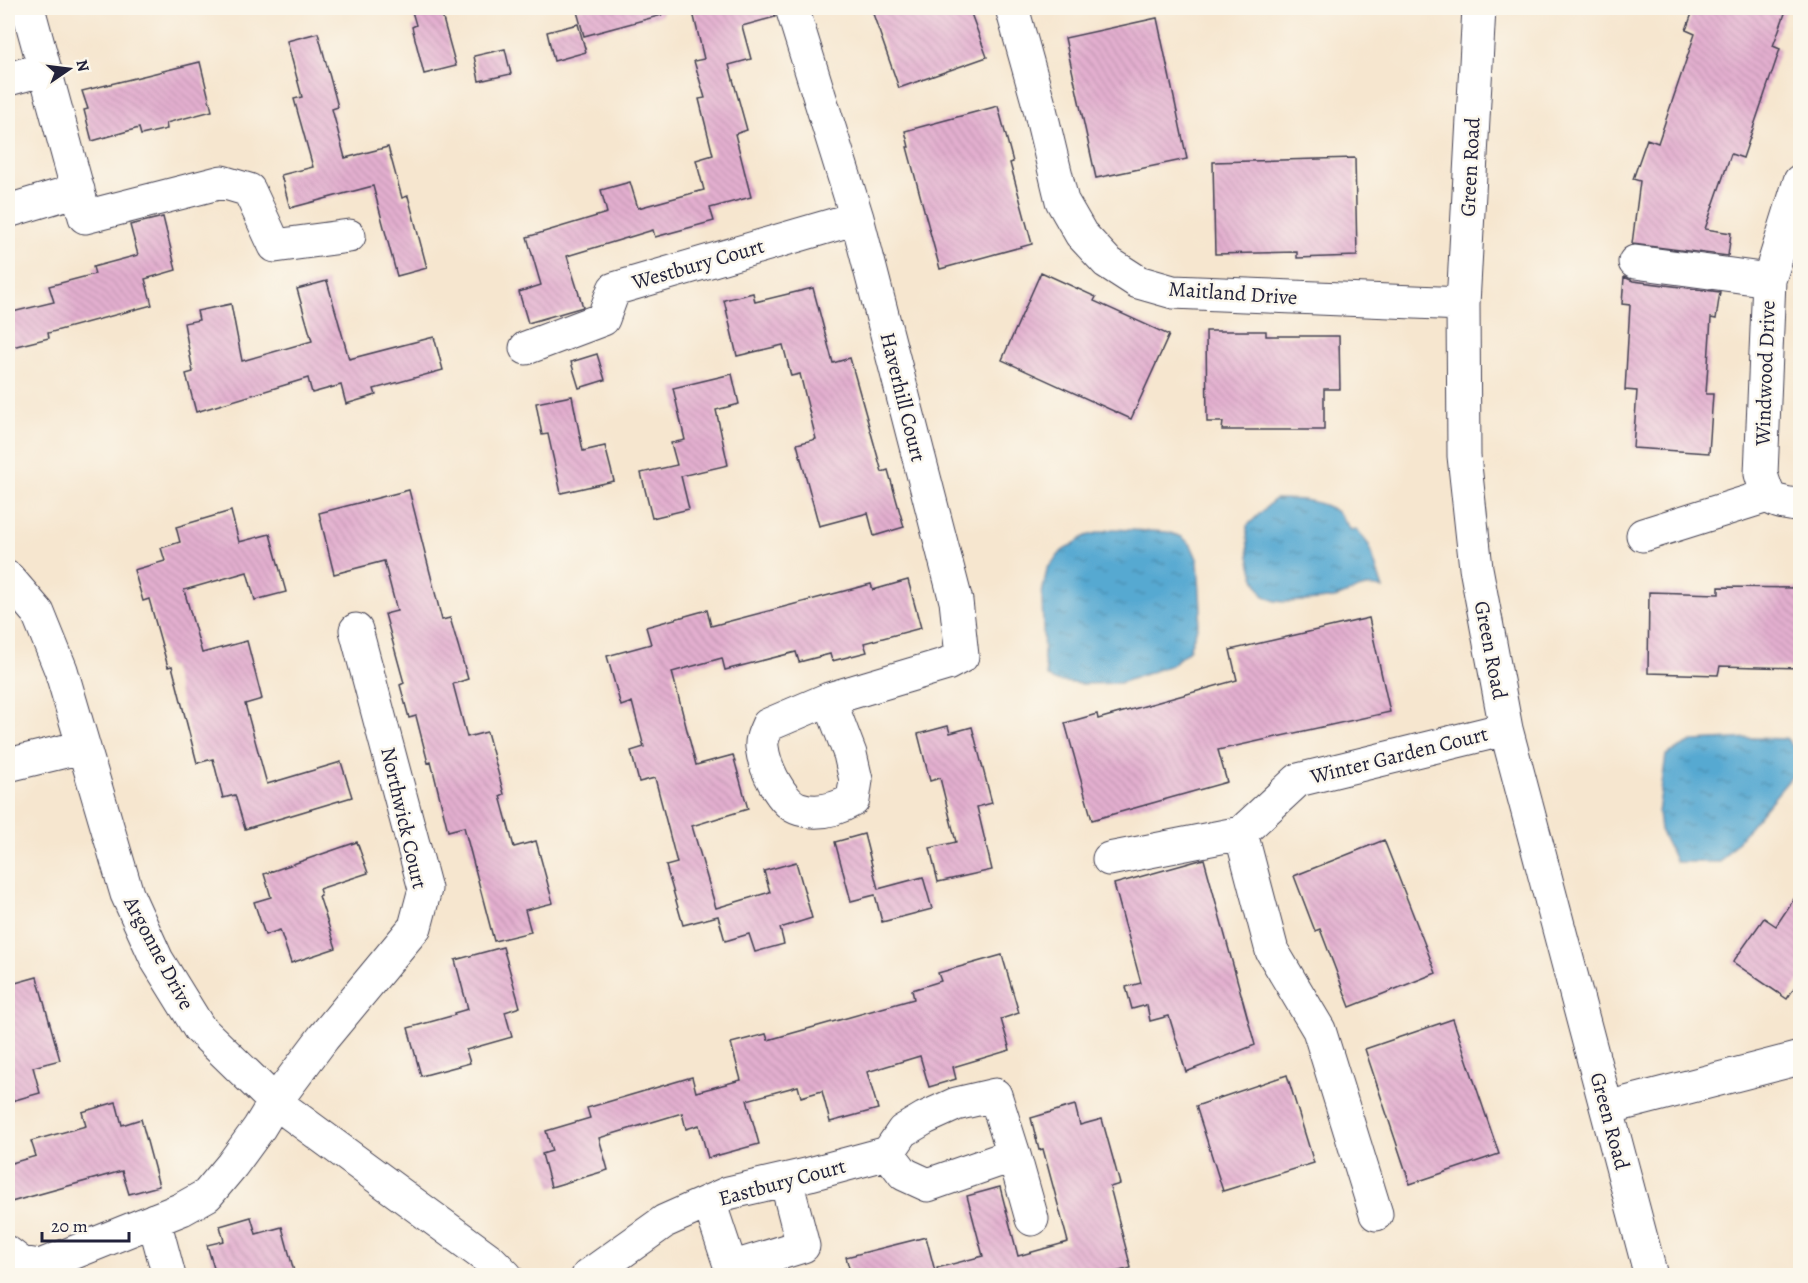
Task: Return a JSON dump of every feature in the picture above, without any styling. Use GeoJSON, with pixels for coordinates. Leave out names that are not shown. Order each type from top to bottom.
{"type":"FeatureCollection","features":[{"type":"Feature","properties":{"kind":"street"},"geometry":{"type":"LineString","coordinates":[[28,8],[86,217],[222,182],[249,190],[275,246],[349,236]]}},
{"type":"Feature","properties":{"kind":"street","name":"Haverhill Court"},"geometry":{"type":"LineString","coordinates":[[792,8],[857,218],[956,602],[962,656],[947,664],[829,699]]}},
{"type":"Feature","properties":{"kind":"street","name":"Maitland Drive"},"geometry":{"type":"LineString","coordinates":[[1012,8],[1039,105],[1062,201],[1081,234],[1107,262],[1138,282],[1173,292],[1463,304]]}},
{"type":"Feature","properties":{"kind":"street","name":"Green Road"},"geometry":{"type":"LineString","coordinates":[[1479,8],[1463,304],[1464,456],[1476,568],[1506,729],[1651,1275]]}},
{"type":"Feature","properties":{"kind":"street"},"geometry":{"type":"LineString","coordinates":[[8,79],[45,69]]}},
{"type":"Feature","properties":{"kind":"street","name":"Windwood Drive"},"geometry":{"type":"LineString","coordinates":[[1767,496],[1761,474],[1769,280],[1795,218],[1800,181]]}},
{"type":"Feature","properties":{"kind":"street"},"geometry":{"type":"LineString","coordinates":[[8,211],[78,190]]}},
{"type":"Feature","properties":{"kind":"street","name":"Westbury Court"},"geometry":{"type":"LineString","coordinates":[[526,348],[603,319],[614,289],[857,218]]}},
{"type":"Feature","properties":{"kind":"street"},"geometry":{"type":"LineString","coordinates":[[1635,262],[1769,280]]}},
{"type":"Feature","properties":{"kind":"street"},"geometry":{"type":"LineString","coordinates":[[1643,535],[1767,496],[1774,501],[1800,506]]}},
{"type":"Feature","properties":{"kind":"street","name":"Argonne Drive"},"geometry":{"type":"LineString","coordinates":[[8,578],[38,613],[61,670],[127,894],[158,960],[199,1028],[275,1102],[490,1260],[506,1275]]}},
{"type":"Feature","properties":{"kind":"street","name":"Northwick Court"},"geometry":{"type":"LineString","coordinates":[[8,1253],[21,1263],[40,1266],[182,1209],[207,1195],[259,1128],[275,1102],[323,1038],[416,927],[425,889],[356,630]]}},
{"type":"Feature","properties":{"kind":"street","name":"Winter Garden Court"},"geometry":{"type":"LineString","coordinates":[[1240,833],[1298,780],[1506,729]]}},
{"type":"Feature","properties":{"kind":"street"},"geometry":{"type":"LineString","coordinates":[[8,765],[82,747]]}},
{"type":"Feature","properties":{"kind":"street"},"geometry":{"type":"LineString","coordinates":[[1109,859],[1240,833],[1272,951],[1319,1030],[1376,1214]]}},
{"type":"Feature","properties":{"kind":"street"},"geometry":{"type":"LineString","coordinates":[[1607,1108],[1800,1061]]}},
{"type":"Feature","properties":{"kind":"street"},"geometry":{"type":"LineString","coordinates":[[1014,1155],[928,1185],[904,1174],[888,1153],[903,1131],[924,1118],[956,1104],[995,1095],[1014,1155],[1032,1219]]}},
{"type":"Feature","properties":{"kind":"street","name":"Eastbury Court"},"geometry":{"type":"LineString","coordinates":[[588,1275],[665,1221],[728,1193],[888,1153]]}},
{"type":"Feature","properties":{"kind":"street"},"geometry":{"type":"LineString","coordinates":[[709,1202],[731,1268],[803,1246],[786,1180]]}},
{"type":"Feature","properties":{"kind":"street"},"geometry":{"type":"LineString","coordinates":[[154,1220],[169,1275]]}},
{"type":"Feature","properties":{"kind":"water"},"geometry":{"type":"Polygon","coordinates":[[[1275,499],[1314,502],[1338,513],[1351,530],[1356,529],[1369,545],[1383,589],[1370,586],[1334,598],[1296,601],[1276,601],[1263,595],[1250,562],[1247,526],[1275,499]]]}},
{"type":"Feature","properties":{"kind":"water"},"geometry":{"type":"Polygon","coordinates":[[[1113,529],[1167,532],[1182,537],[1191,545],[1198,561],[1201,610],[1189,650],[1171,665],[1120,683],[1082,684],[1054,681],[1047,676],[1044,660],[1042,594],[1047,569],[1062,551],[1086,536],[1113,529]]]}},
{"type":"Feature","properties":{"kind":"water"},"geometry":{"type":"Polygon","coordinates":[[[1787,739],[1799,755],[1793,775],[1720,862],[1676,862],[1660,830],[1658,813],[1666,755],[1694,741],[1787,739]]]}},
{"type":"Feature","properties":{"kind":"building"},"geometry":{"type":"Polygon","coordinates":[[[411,8],[440,8],[456,66],[424,74],[412,27],[416,25],[411,8]]]}},
{"type":"Feature","properties":{"kind":"building"},"geometry":{"type":"Polygon","coordinates":[[[576,8],[661,8],[662,15],[584,36],[576,8]]]}},
{"type":"Feature","properties":{"kind":"building"},"geometry":{"type":"Polygon","coordinates":[[[692,8],[774,8],[775,17],[742,26],[751,59],[729,65],[747,130],[735,134],[751,197],[710,208],[714,221],[655,237],[653,230],[567,256],[583,307],[528,323],[519,292],[541,285],[527,237],[607,213],[601,190],[630,182],[638,208],[704,190],[696,160],[713,155],[699,99],[705,98],[694,61],[704,59],[692,8]]]}},
{"type":"Feature","properties":{"kind":"building"},"geometry":{"type":"Polygon","coordinates":[[[871,8],[925,8],[928,16],[954,8],[969,8],[987,57],[899,88],[871,8]]]}},
{"type":"Feature","properties":{"kind":"building"},"geometry":{"type":"Polygon","coordinates":[[[1694,8],[1787,8],[1773,46],[1780,49],[1743,158],[1731,154],[1705,229],[1731,233],[1728,256],[1632,244],[1640,181],[1633,179],[1647,139],[1658,143],[1695,34],[1686,30],[1694,8]]]}},
{"type":"Feature","properties":{"kind":"building"},"geometry":{"type":"Polygon","coordinates":[[[1157,18],[1187,159],[1096,178],[1065,38],[1157,18]]]}},
{"type":"Feature","properties":{"kind":"building"},"geometry":{"type":"Polygon","coordinates":[[[578,24],[586,52],[554,61],[547,32],[578,24]]]}},
{"type":"Feature","properties":{"kind":"building"},"geometry":{"type":"Polygon","coordinates":[[[318,33],[338,107],[332,109],[345,158],[388,147],[402,198],[408,196],[427,268],[397,276],[373,186],[290,208],[281,175],[313,167],[294,99],[302,97],[287,41],[318,33]]]}},
{"type":"Feature","properties":{"kind":"building"},"geometry":{"type":"Polygon","coordinates":[[[505,49],[511,74],[479,81],[474,56],[505,49]]]}},
{"type":"Feature","properties":{"kind":"building"},"geometry":{"type":"Polygon","coordinates":[[[200,62],[212,111],[166,123],[167,129],[141,135],[139,128],[92,141],[84,110],[88,109],[82,91],[200,62]]]}},
{"type":"Feature","properties":{"kind":"building"},"geometry":{"type":"Polygon","coordinates":[[[998,106],[1013,162],[1010,163],[1032,244],[940,269],[907,147],[909,147],[905,131],[998,106]]]}},
{"type":"Feature","properties":{"kind":"building"},"geometry":{"type":"Polygon","coordinates":[[[1355,158],[1357,256],[1297,258],[1297,252],[1215,254],[1213,162],[1355,158]]]}},
{"type":"Feature","properties":{"kind":"building"},"geometry":{"type":"Polygon","coordinates":[[[163,217],[176,270],[145,279],[152,305],[48,333],[49,338],[8,348],[8,313],[54,302],[49,286],[95,274],[93,267],[138,255],[130,225],[163,217]]]}},
{"type":"Feature","properties":{"kind":"building"},"geometry":{"type":"Polygon","coordinates":[[[1041,272],[1096,297],[1094,301],[1169,335],[1131,419],[1002,360],[1041,272]]]}},
{"type":"Feature","properties":{"kind":"building"},"geometry":{"type":"Polygon","coordinates":[[[1624,277],[1633,281],[1720,292],[1716,319],[1711,318],[1706,394],[1713,394],[1709,453],[1633,448],[1637,391],[1625,390],[1630,305],[1622,304],[1624,277]]]}},
{"type":"Feature","properties":{"kind":"building"},"geometry":{"type":"Polygon","coordinates":[[[327,281],[349,359],[434,337],[443,370],[374,389],[376,395],[346,404],[341,385],[312,393],[308,378],[196,412],[186,374],[193,372],[184,323],[199,320],[197,311],[231,304],[242,361],[312,341],[297,289],[327,281]]]}},
{"type":"Feature","properties":{"kind":"building"},"geometry":{"type":"Polygon","coordinates":[[[813,288],[833,363],[850,358],[882,472],[888,470],[904,527],[874,536],[868,513],[819,526],[797,444],[816,439],[800,374],[791,376],[783,345],[737,356],[724,300],[753,293],[755,302],[813,288]]]}},
{"type":"Feature","properties":{"kind":"building"},"geometry":{"type":"Polygon","coordinates":[[[1206,331],[1266,331],[1266,336],[1339,336],[1340,389],[1324,389],[1324,430],[1222,430],[1223,422],[1207,422],[1206,331]]]}},
{"type":"Feature","properties":{"kind":"building"},"geometry":{"type":"Polygon","coordinates":[[[597,354],[605,380],[579,388],[571,362],[597,354]]]}},
{"type":"Feature","properties":{"kind":"building"},"geometry":{"type":"Polygon","coordinates":[[[732,374],[739,404],[716,410],[728,465],[681,476],[689,509],[652,518],[641,473],[677,465],[671,443],[685,440],[673,388],[732,374]]]}},
{"type":"Feature","properties":{"kind":"building"},"geometry":{"type":"Polygon","coordinates":[[[572,396],[583,451],[605,446],[614,481],[561,493],[548,434],[542,435],[536,403],[572,396]]]}},
{"type":"Feature","properties":{"kind":"building"},"geometry":{"type":"Polygon","coordinates":[[[409,490],[442,620],[450,618],[468,679],[453,684],[467,737],[487,732],[504,794],[500,796],[514,847],[536,841],[553,903],[525,910],[531,932],[494,941],[464,827],[448,831],[431,762],[428,763],[416,716],[409,718],[400,685],[404,683],[385,614],[397,611],[384,561],[334,574],[319,513],[409,490]]]}},
{"type":"Feature","properties":{"kind":"building"},"geometry":{"type":"Polygon","coordinates":[[[231,511],[239,542],[270,534],[286,592],[255,600],[247,572],[184,590],[202,653],[247,641],[262,699],[245,704],[267,784],[341,762],[352,797],[245,829],[235,795],[223,798],[213,759],[197,763],[172,666],[168,667],[149,599],[143,601],[134,570],[165,561],[161,548],[180,542],[176,527],[231,511]]]}},
{"type":"Feature","properties":{"kind":"building"},"geometry":{"type":"Polygon","coordinates":[[[908,580],[921,628],[864,643],[867,652],[832,661],[830,654],[799,662],[796,652],[725,670],[722,658],[672,672],[696,765],[733,755],[748,809],[692,826],[716,908],[770,892],[764,871],[796,862],[812,918],[780,928],[784,944],[755,952],[749,934],[725,941],[718,916],[683,925],[666,866],[677,863],[655,778],[639,782],[631,751],[644,747],[632,702],[621,706],[607,656],[651,644],[646,627],[707,610],[711,626],[871,584],[873,590],[908,580]]]}},
{"type":"Feature","properties":{"kind":"building"},"geometry":{"type":"Polygon","coordinates":[[[1719,587],[1800,588],[1800,668],[1720,666],[1718,675],[1648,673],[1649,592],[1719,594],[1719,587]]]}},
{"type":"Feature","properties":{"kind":"building"},"geometry":{"type":"Polygon","coordinates":[[[1369,618],[1390,712],[1218,750],[1227,782],[1092,820],[1065,723],[1097,714],[1098,719],[1237,680],[1230,650],[1369,618]]]}},
{"type":"Feature","properties":{"kind":"building"},"geometry":{"type":"Polygon","coordinates":[[[948,726],[950,733],[972,727],[992,803],[977,807],[992,870],[938,882],[930,848],[956,842],[940,778],[930,781],[918,734],[948,726]]]}},
{"type":"Feature","properties":{"kind":"building"},"geometry":{"type":"Polygon","coordinates":[[[864,834],[878,889],[923,877],[932,909],[882,922],[875,895],[851,901],[835,842],[864,834]]]}},
{"type":"Feature","properties":{"kind":"building"},"geometry":{"type":"Polygon","coordinates":[[[1384,840],[1436,973],[1350,1007],[1320,929],[1315,931],[1294,876],[1384,840]]]}},
{"type":"Feature","properties":{"kind":"building"},"geometry":{"type":"Polygon","coordinates":[[[357,842],[368,873],[319,889],[321,895],[319,896],[336,948],[291,963],[280,930],[265,935],[254,902],[271,897],[264,874],[357,842]]]}},
{"type":"Feature","properties":{"kind":"building"},"geometry":{"type":"Polygon","coordinates":[[[1204,859],[1255,1045],[1186,1072],[1169,1016],[1150,1021],[1147,1005],[1132,1009],[1126,987],[1141,983],[1114,884],[1204,859]]]}},
{"type":"Feature","properties":{"kind":"building"},"geometry":{"type":"Polygon","coordinates":[[[1800,890],[1800,979],[1787,999],[1733,962],[1764,918],[1776,926],[1800,890]]]}},
{"type":"Feature","properties":{"kind":"building"},"geometry":{"type":"Polygon","coordinates":[[[503,947],[520,1007],[505,1012],[512,1037],[466,1050],[470,1063],[421,1076],[408,1028],[468,1009],[455,960],[503,947]]]}},
{"type":"Feature","properties":{"kind":"building"},"geometry":{"type":"Polygon","coordinates":[[[1002,955],[1019,1013],[1001,1019],[1010,1050],[953,1067],[956,1079],[929,1087],[920,1056],[867,1072],[878,1109],[830,1122],[822,1091],[801,1097],[798,1086],[747,1100],[759,1144],[708,1158],[699,1125],[686,1129],[682,1113],[599,1138],[608,1170],[551,1187],[542,1154],[552,1151],[546,1131],[590,1118],[587,1108],[692,1077],[696,1092],[741,1080],[731,1043],[766,1034],[768,1040],[914,999],[912,990],[941,981],[938,973],[1002,955]]]}},
{"type":"Feature","properties":{"kind":"building"},"geometry":{"type":"Polygon","coordinates":[[[37,977],[60,1060],[33,1067],[40,1093],[8,1102],[8,985],[37,977]]]}},
{"type":"Feature","properties":{"kind":"building"},"geometry":{"type":"Polygon","coordinates":[[[1453,1019],[1499,1154],[1410,1184],[1365,1049],[1453,1019]]]}},
{"type":"Feature","properties":{"kind":"building"},"geometry":{"type":"Polygon","coordinates":[[[1287,1075],[1314,1163],[1223,1191],[1196,1106],[1287,1075]]]}},
{"type":"Feature","properties":{"kind":"building"},"geometry":{"type":"Polygon","coordinates":[[[116,1102],[122,1125],[141,1119],[159,1186],[129,1194],[122,1171],[11,1202],[8,1189],[8,1164],[36,1156],[31,1141],[86,1126],[82,1112],[116,1102]]]}},
{"type":"Feature","properties":{"kind":"building"},"geometry":{"type":"Polygon","coordinates":[[[1075,1105],[1080,1125],[1102,1119],[1120,1184],[1110,1187],[1131,1268],[1104,1275],[938,1275],[937,1268],[983,1256],[967,1196],[1000,1187],[1018,1256],[1068,1242],[1043,1149],[1039,1150],[1031,1118],[1075,1105]]]}},
{"type":"Feature","properties":{"kind":"building"},"geometry":{"type":"Polygon","coordinates":[[[251,1217],[256,1234],[282,1227],[295,1275],[216,1275],[207,1245],[224,1241],[220,1226],[251,1217]]]}},
{"type":"Feature","properties":{"kind":"building"},"geometry":{"type":"Polygon","coordinates":[[[926,1237],[936,1275],[851,1275],[846,1257],[926,1237]]]}}]}
